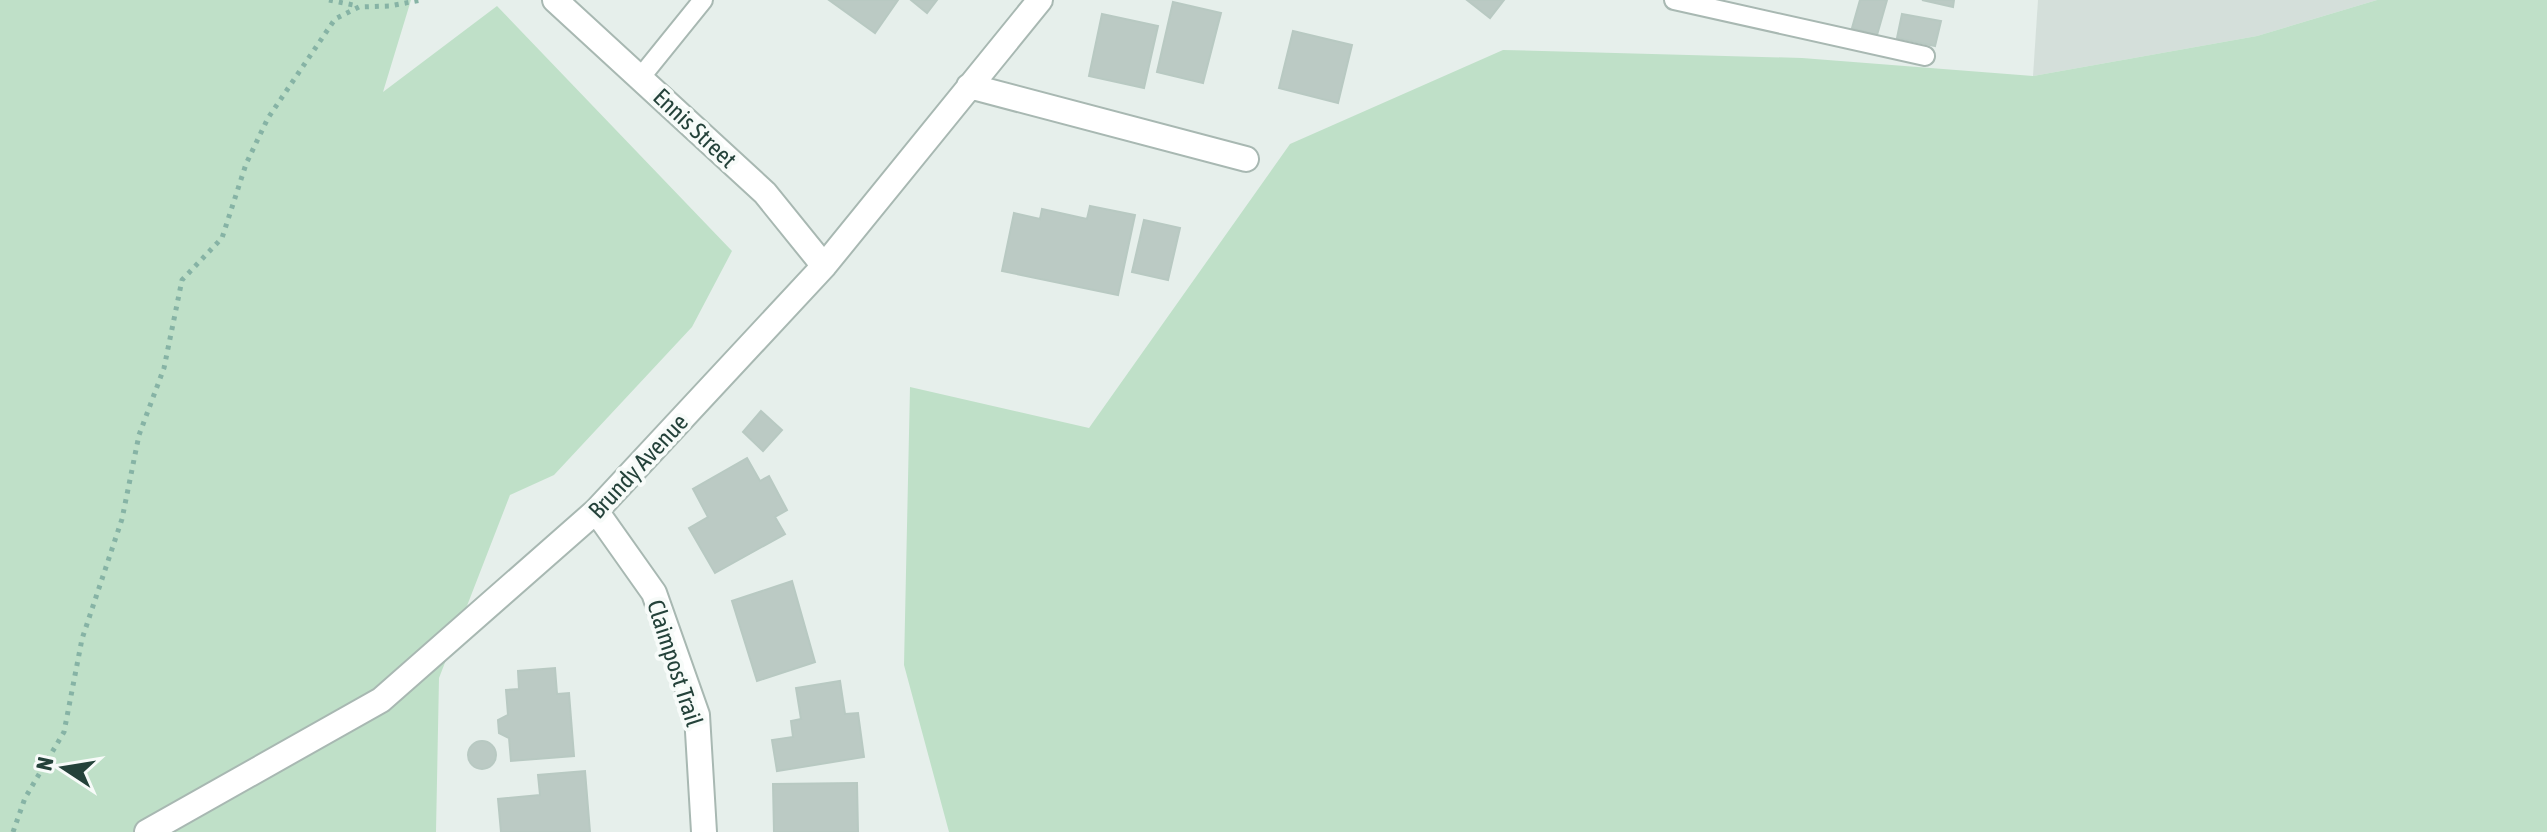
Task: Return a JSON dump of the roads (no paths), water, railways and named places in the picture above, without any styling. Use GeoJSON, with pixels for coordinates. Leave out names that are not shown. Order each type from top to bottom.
{"type":"FeatureCollection","features":[{"type":"Feature","properties":{"kind":"street","name":"Ennis Street"},"geometry":{"type":"LineString","coordinates":[[555,0],[765,193],[824,266]]}},
{"type":"Feature","properties":{"kind":"street","name":"Brundy Avenue"},"geometry":{"type":"LineString","coordinates":[[147,832],[381,700],[596,511],[824,266],[1040,0]]}},
{"type":"Feature","properties":{"kind":"street"},"geometry":{"type":"LineString","coordinates":[[969,86],[1246,159]]}},
{"type":"Feature","properties":{"kind":"street","name":"Claimpost Trail"},"geometry":{"type":"LineString","coordinates":[[596,511],[654,593],[697,715],[704,832]]}},
{"type":"Feature","properties":{"kind":"lane"},"geometry":{"type":"LineString","coordinates":[[640,78],[703,0]]}},
{"type":"Feature","properties":{"kind":"lane"},"geometry":{"type":"LineString","coordinates":[[1674,0],[1925,56]]}}]}
